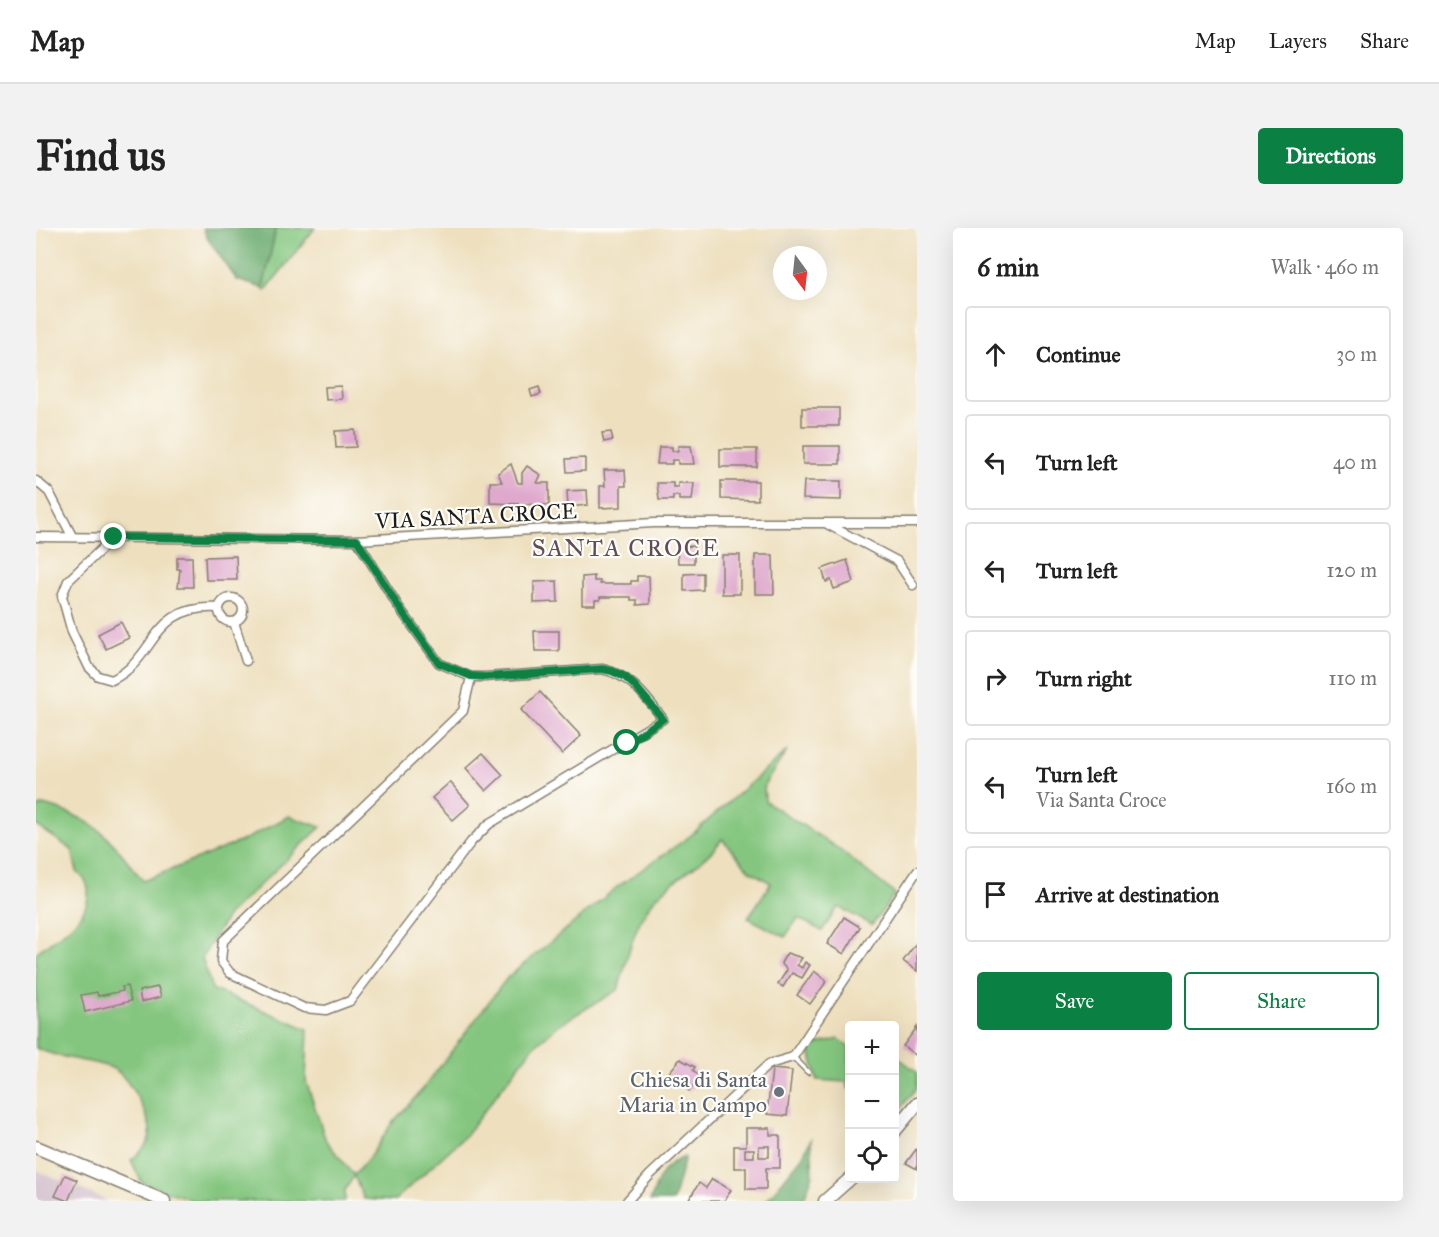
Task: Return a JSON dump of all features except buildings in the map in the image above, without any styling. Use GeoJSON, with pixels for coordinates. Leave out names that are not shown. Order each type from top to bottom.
{"type":"FeatureCollection","features":[{"type":"Feature","properties":{"kind":"main road"},"geometry":{"type":"LineString","coordinates":[[896,1129],[917,1104]]}},
{"type":"Feature","properties":{"kind":"main road"},"geometry":{"type":"LineString","coordinates":[[36,1147],[164,1201]]}},
{"type":"Feature","properties":{"kind":"main road"},"geometry":{"type":"LineString","coordinates":[[825,1201],[846,1183]]}},
{"type":"Feature","properties":{"kind":"street"},"geometry":{"type":"LineString","coordinates":[[36,481],[49,492],[72,536]]}},
{"type":"Feature","properties":{"kind":"street","name":"VIA SANTA CROCE"},"geometry":{"type":"LineString","coordinates":[[36,537],[375,540],[654,523],[917,523]]}},
{"type":"Feature","properties":{"kind":"street"},"geometry":{"type":"LineString","coordinates":[[825,524],[897,561],[913,585]]}},
{"type":"Feature","properties":{"kind":"street"},"geometry":{"type":"LineString","coordinates":[[114,537],[68,581],[62,596],[72,632],[89,667],[99,676],[112,680],[122,675],[138,660],[159,627],[178,615],[206,607],[219,608]]}},
{"type":"Feature","properties":{"kind":"street"},"geometry":{"type":"LineString","coordinates":[[357,540],[439,663],[471,676],[602,669],[612,671],[625,677],[635,686],[663,719],[489,824],[471,842],[360,991],[344,1005],[326,1010],[304,1008],[230,973],[221,961],[223,941],[463,711],[471,676]]}},
{"type":"Feature","properties":{"kind":"street"},"geometry":{"type":"LineString","coordinates":[[366,555],[375,540]]}},
{"type":"Feature","properties":{"kind":"street"},"geometry":{"type":"LineString","coordinates":[[226,599],[238,600],[244,610],[241,618],[234,622],[223,620],[219,608],[226,599]]}},
{"type":"Feature","properties":{"kind":"street"},"geometry":{"type":"LineString","coordinates":[[234,622],[246,661]]}},
{"type":"Feature","properties":{"kind":"street"},"geometry":{"type":"LineString","coordinates":[[627,1201],[650,1175],[769,1064],[793,1057],[917,871]]}},
{"type":"Feature","properties":{"kind":"lane"},"geometry":{"type":"LineString","coordinates":[[793,1057],[808,1072]]}},
{"type":"Feature","properties":{"kind":"shaded area"},"geometry":{"type":"Polygon","coordinates":[[[36,1170],[108,1201],[36,1201],[36,1170]]]}},
{"type":"Feature","properties":{"kind":"green space"},"geometry":{"type":"Polygon","coordinates":[[[203,228],[276,228],[263,288],[237,280],[207,238],[203,228]]]}},
{"type":"Feature","properties":{"kind":"green space"},"geometry":{"type":"Polygon","coordinates":[[[276,228],[315,228],[265,291],[263,288],[276,228]]]}},
{"type":"Feature","properties":{"kind":"green space"},"geometry":{"type":"Polygon","coordinates":[[[787,751],[764,785],[765,801],[836,847],[895,894],[872,925],[838,907],[822,931],[798,918],[785,937],[748,918],[771,883],[750,871],[722,839],[707,856],[662,892],[647,910],[632,943],[618,990],[560,1024],[533,1047],[465,1136],[394,1201],[364,1199],[354,1176],[345,1190],[345,1201],[195,1201],[142,1183],[131,1160],[147,1143],[150,1128],[143,1108],[125,1079],[112,1068],[55,1055],[36,1048],[36,953],[80,916],[86,906],[88,896],[87,884],[78,873],[72,850],[36,825],[36,809],[43,805],[61,810],[90,824],[112,842],[143,881],[244,840],[289,816],[321,827],[228,915],[202,958],[212,989],[308,1029],[306,1081],[326,1141],[354,1175],[372,1154],[392,1123],[423,1089],[507,978],[617,887],[690,836],[787,751]]]}},
{"type":"Feature","properties":{"kind":"green space"},"geometry":{"type":"Polygon","coordinates":[[[839,1039],[845,1044],[845,1082],[817,1080],[809,1046],[839,1039]]]}},
{"type":"Feature","properties":{"kind":"green space"},"geometry":{"type":"Polygon","coordinates":[[[899,1058],[917,1072],[917,1087],[899,1111],[899,1058]]]}},
{"type":"Feature","properties":{"kind":"green space"},"geometry":{"type":"Polygon","coordinates":[[[811,1139],[813,1175],[803,1201],[766,1201],[802,1157],[811,1139]]]}},
{"type":"Feature","properties":{"kind":"green space"},"geometry":{"type":"Polygon","coordinates":[[[685,1157],[673,1201],[650,1201],[661,1174],[670,1165],[685,1157]]]}},
{"type":"Feature","properties":{"kind":"place","name":"Chiesa di Santa Maria in Campo"},"geometry":{"type":"Point","coordinates":[779,1092]}},
{"type":"Feature","properties":{"kind":"district","name":"SANTA CROCE"},"geometry":{"type":"Point","coordinates":[626,548]}},
{"type":"Feature","properties":{"kind":"route"},"geometry":{"type":"LineString","coordinates":[[114,537],[357,540],[398,606],[439,663],[451,670],[471,676],[485,677],[602,669],[625,677],[663,719],[627,743]]}}]}
